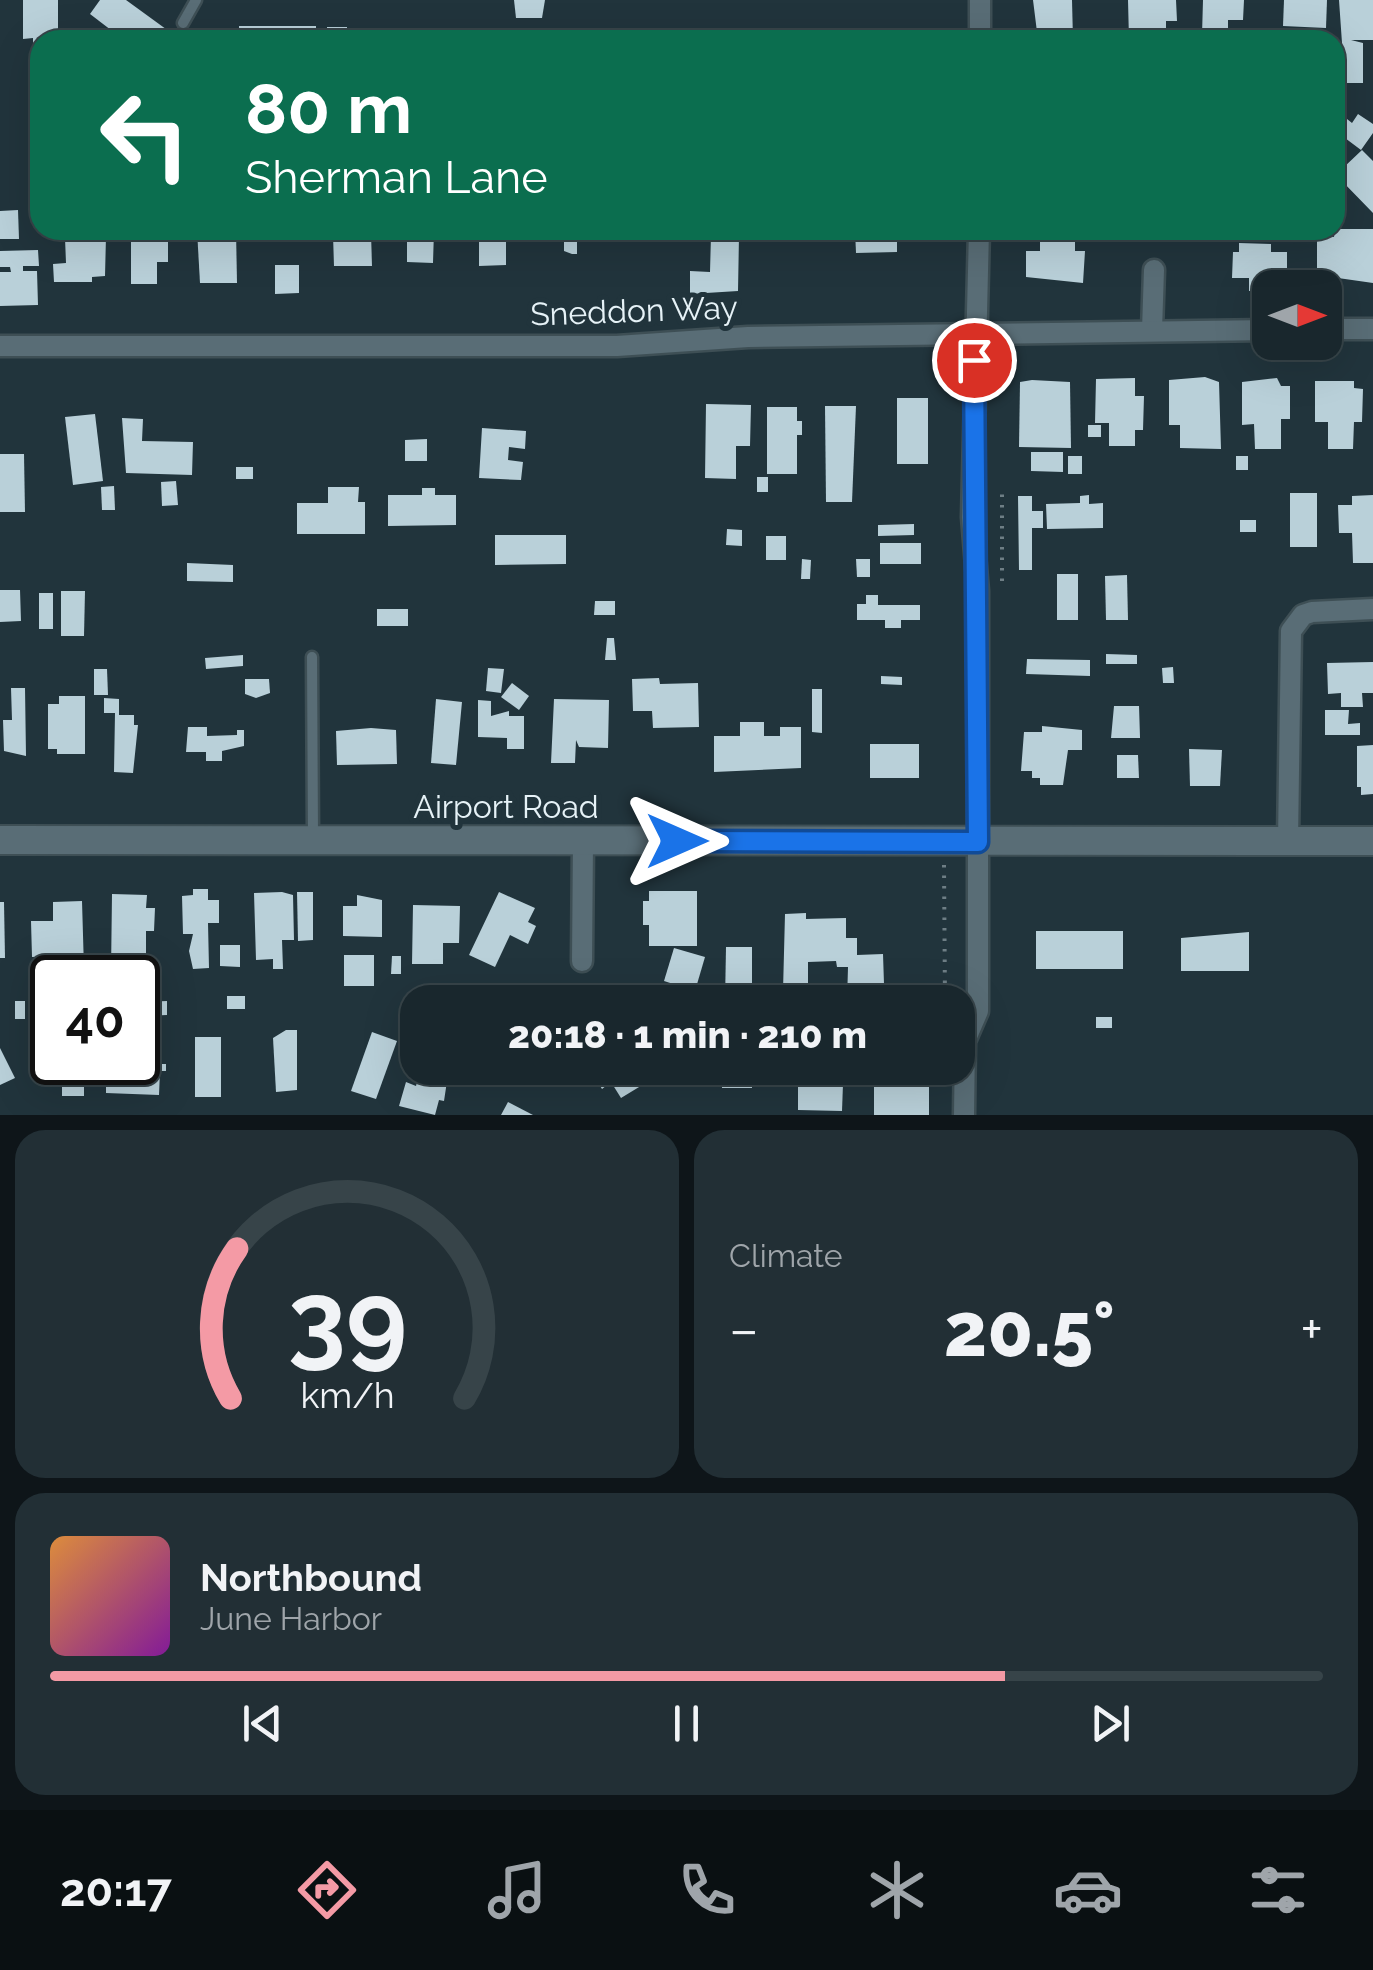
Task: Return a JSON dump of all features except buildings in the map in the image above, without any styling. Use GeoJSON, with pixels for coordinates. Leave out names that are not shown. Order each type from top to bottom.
{"type":"FeatureCollection","features":[{"type":"Feature","properties":{"kind":"street"},"geometry":{"type":"LineString","coordinates":[[980,0],[980,30]]}},
{"type":"Feature","properties":{"kind":"street"},"geometry":{"type":"LineString","coordinates":[[975,1016],[978,591],[972,517],[979,240]]}},
{"type":"Feature","properties":{"kind":"street"},"geometry":{"type":"LineString","coordinates":[[1152,330],[1154,270]]}},
{"type":"Feature","properties":{"kind":"street"},"geometry":{"type":"LineString","coordinates":[[1342,330],[1373,329]]}},
{"type":"Feature","properties":{"kind":"street","name":"Sneddon Way"},"geometry":{"type":"LineString","coordinates":[[0,346],[617,346],[748,337],[1252,330]]}},
{"type":"Feature","properties":{"kind":"street"},"geometry":{"type":"LineString","coordinates":[[1288,841],[1290,632],[1303,615],[1312,612],[1373,609]]}},
{"type":"Feature","properties":{"kind":"street","name":"Airport Road"},"geometry":{"type":"LineString","coordinates":[[0,840],[1373,841]]}},
{"type":"Feature","properties":{"kind":"street"},"geometry":{"type":"LineString","coordinates":[[582,961],[583,841]]}},
{"type":"Feature","properties":{"kind":"street"},"geometry":{"type":"LineString","coordinates":[[963,1085],[964,1115]]}},
{"type":"Feature","properties":{"kind":"lane"},"geometry":{"type":"LineString","coordinates":[[183,23],[196,0]]}},
{"type":"Feature","properties":{"kind":"lane"},"geometry":{"type":"LineString","coordinates":[[312,657],[313,842]]}},
{"type":"Feature","properties":{"kind":"path"},"geometry":{"type":"LineString","coordinates":[[927,865],[946,865],[945,985]]}},
{"type":"Feature","properties":{"kind":"route"},"geometry":{"type":"LineString","coordinates":[[677,841],[978,842],[978,591],[972,517],[974,360]]}}]}
